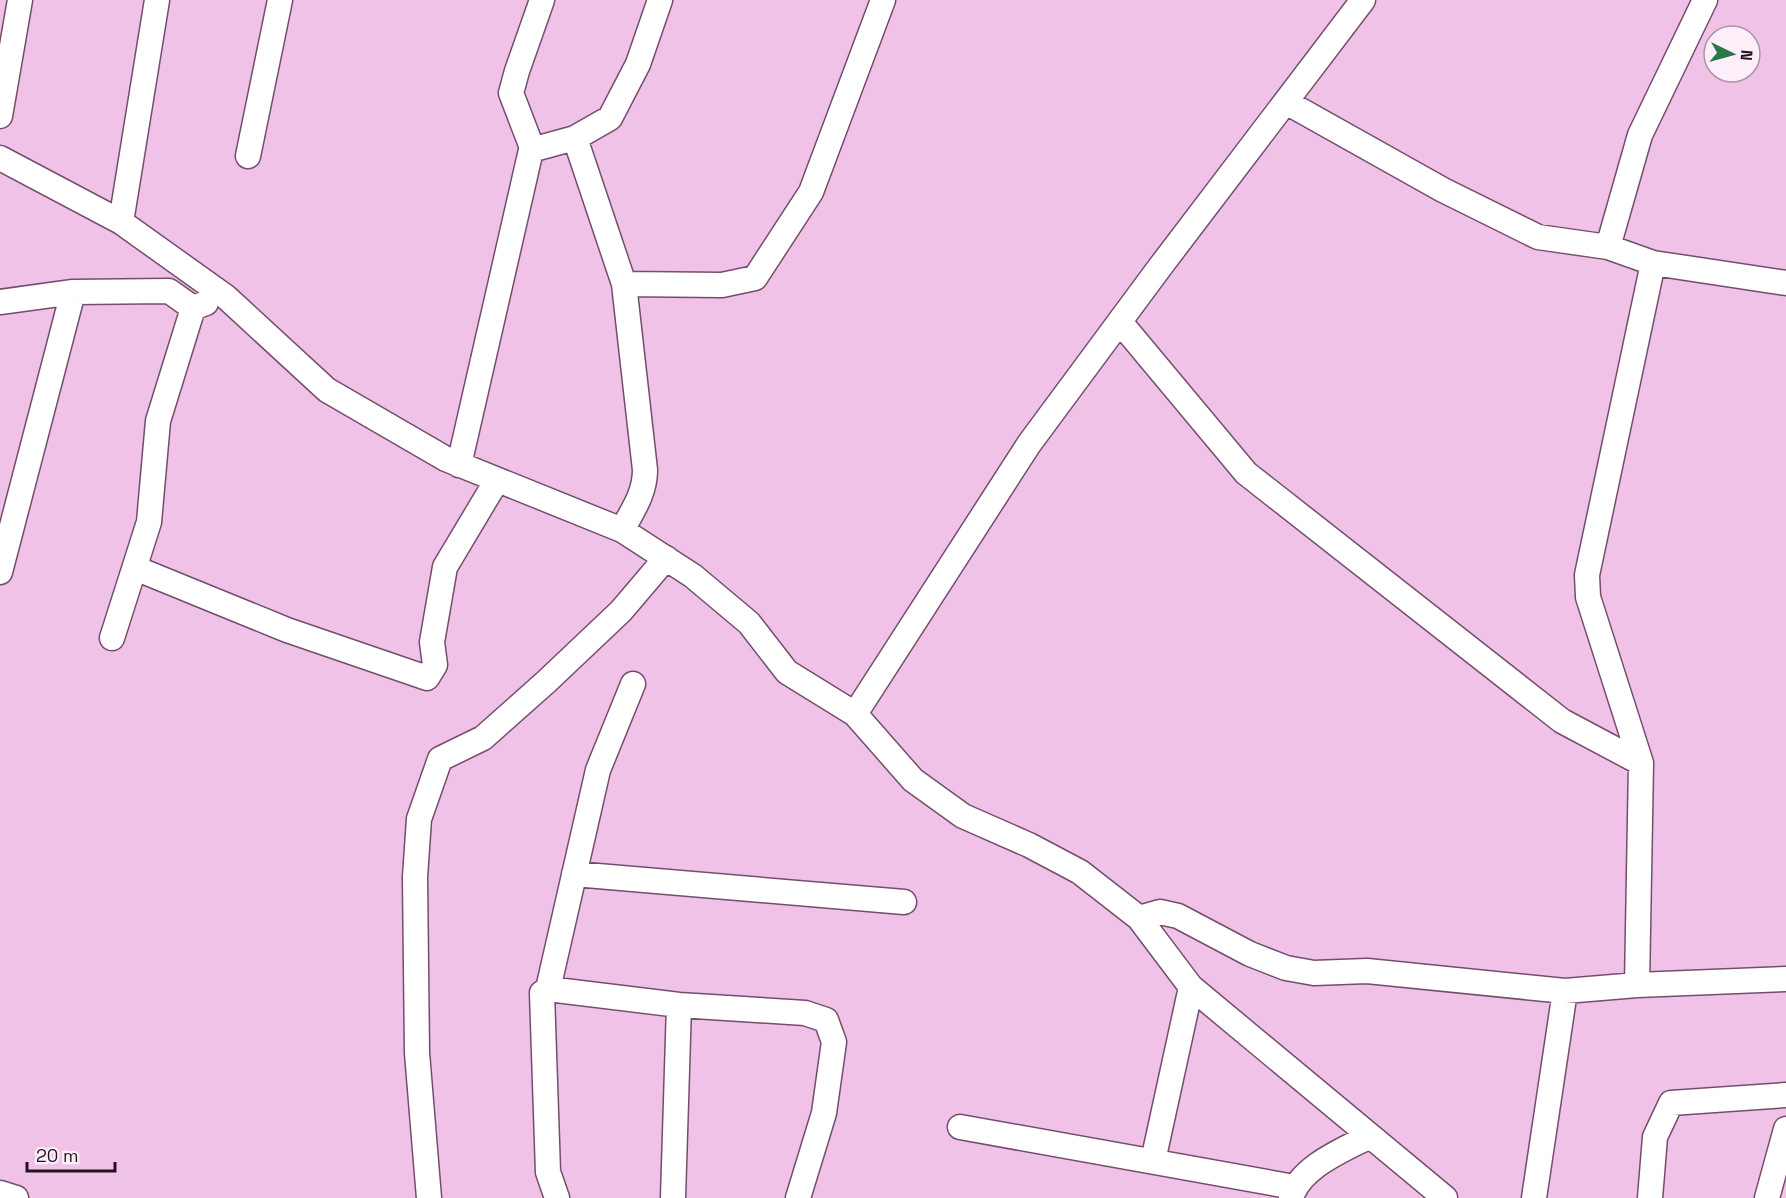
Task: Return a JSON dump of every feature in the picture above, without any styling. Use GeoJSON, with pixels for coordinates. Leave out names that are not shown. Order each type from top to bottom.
{"type":"FeatureCollection","features":[{"type":"Feature","properties":{"kind":"street"},"geometry":{"type":"LineString","coordinates":[[0,116],[20,0]]}},
{"type":"Feature","properties":{"kind":"street"},"geometry":{"type":"LineString","coordinates":[[121,222],[157,0]]}},
{"type":"Feature","properties":{"kind":"street"},"geometry":{"type":"LineString","coordinates":[[248,156],[280,0]]}},
{"type":"Feature","properties":{"kind":"street"},"geometry":{"type":"LineString","coordinates":[[531,150],[575,138],[610,118],[638,64],[660,0]]}},
{"type":"Feature","properties":{"kind":"street"},"geometry":{"type":"LineString","coordinates":[[624,284],[722,285],[754,278],[811,192],[883,0]]}},
{"type":"Feature","properties":{"kind":"street"},"geometry":{"type":"LineString","coordinates":[[855,714],[1029,444],[1363,0]]}},
{"type":"Feature","properties":{"kind":"street"},"geometry":{"type":"LineString","coordinates":[[1608,247],[1640,135],[1705,0]]}},
{"type":"Feature","properties":{"kind":"street"},"geometry":{"type":"LineString","coordinates":[[459,465],[531,150],[511,93],[540,2]]}},
{"type":"Feature","properties":{"kind":"street"},"geometry":{"type":"LineString","coordinates":[[1286,102],[1443,190],[1539,237],[1608,247],[1653,263],[1786,283]]}},
{"type":"Feature","properties":{"kind":"street"},"geometry":{"type":"LineString","coordinates":[[575,138],[624,284],[645,477],[640,497],[622,530]]}},
{"type":"Feature","properties":{"kind":"street"},"geometry":{"type":"LineString","coordinates":[[0,158],[121,222],[226,297],[327,390],[446,459],[622,530],[693,576],[749,623],[787,672],[855,714],[914,780],[963,816],[1029,845],[1080,872],[1139,918],[1191,987],[1444,1198]]}},
{"type":"Feature","properties":{"kind":"street"},"geometry":{"type":"LineString","coordinates":[[1637,985],[1641,763],[1599,628],[1587,597],[1587,575],[1653,263]]}},
{"type":"Feature","properties":{"kind":"street"},"geometry":{"type":"LineString","coordinates":[[0,302],[73,292],[169,291],[192,308]]}},
{"type":"Feature","properties":{"kind":"street"},"geometry":{"type":"LineString","coordinates":[[0,572],[73,292]]}},
{"type":"Feature","properties":{"kind":"street"},"geometry":{"type":"LineString","coordinates":[[192,308],[226,297]]}},
{"type":"Feature","properties":{"kind":"street"},"geometry":{"type":"LineString","coordinates":[[112,638],[149,522],[158,421],[192,308]]}},
{"type":"Feature","properties":{"kind":"street"},"geometry":{"type":"LineString","coordinates":[[1120,322],[1246,472],[1562,721],[1641,763]]}},
{"type":"Feature","properties":{"kind":"street"},"geometry":{"type":"LineString","coordinates":[[135,568],[287,630],[427,678],[435,665],[432,642],[445,567],[497,480]]}},
{"type":"Feature","properties":{"kind":"street"},"geometry":{"type":"LineString","coordinates":[[429,1198],[417,1053],[415,877],[419,819],[440,759],[483,738],[546,682],[621,611],[666,558]]}},
{"type":"Feature","properties":{"kind":"street"},"geometry":{"type":"LineString","coordinates":[[548,989],[598,770],[633,684]]}},
{"type":"Feature","properties":{"kind":"street"},"geometry":{"type":"LineString","coordinates":[[574,874],[904,902]]}},
{"type":"Feature","properties":{"kind":"street"},"geometry":{"type":"LineString","coordinates":[[1139,918],[1160,912],[1178,916],[1250,954],[1286,968],[1314,973],[1367,971],[1565,991],[1637,985],[1786,979]]}},
{"type":"Feature","properties":{"kind":"street"},"geometry":{"type":"LineString","coordinates":[[1153,1161],[1191,987]]}},
{"type":"Feature","properties":{"kind":"street"},"geometry":{"type":"LineString","coordinates":[[557,1198],[548,1172],[542,993],[548,989],[679,1005],[805,1013],[826,1020],[834,1042],[824,1113],[798,1198]]}},
{"type":"Feature","properties":{"kind":"street"},"geometry":{"type":"LineString","coordinates":[[1534,1198],[1565,991]]}},
{"type":"Feature","properties":{"kind":"street"},"geometry":{"type":"LineString","coordinates":[[673,1198],[679,1005]]}},
{"type":"Feature","properties":{"kind":"street"},"geometry":{"type":"LineString","coordinates":[[1650,1198],[1655,1137],[1671,1103],[1786,1095]]}},
{"type":"Feature","properties":{"kind":"street"},"geometry":{"type":"LineString","coordinates":[[960,1127],[1153,1161],[1292,1192],[1322,1161],[1370,1136]]}},
{"type":"Feature","properties":{"kind":"street"},"geometry":{"type":"LineString","coordinates":[[1767,1198],[1786,1129]]}},
{"type":"Feature","properties":{"kind":"street"},"geometry":{"type":"LineString","coordinates":[[0,1193],[16,1198]]}}]}
